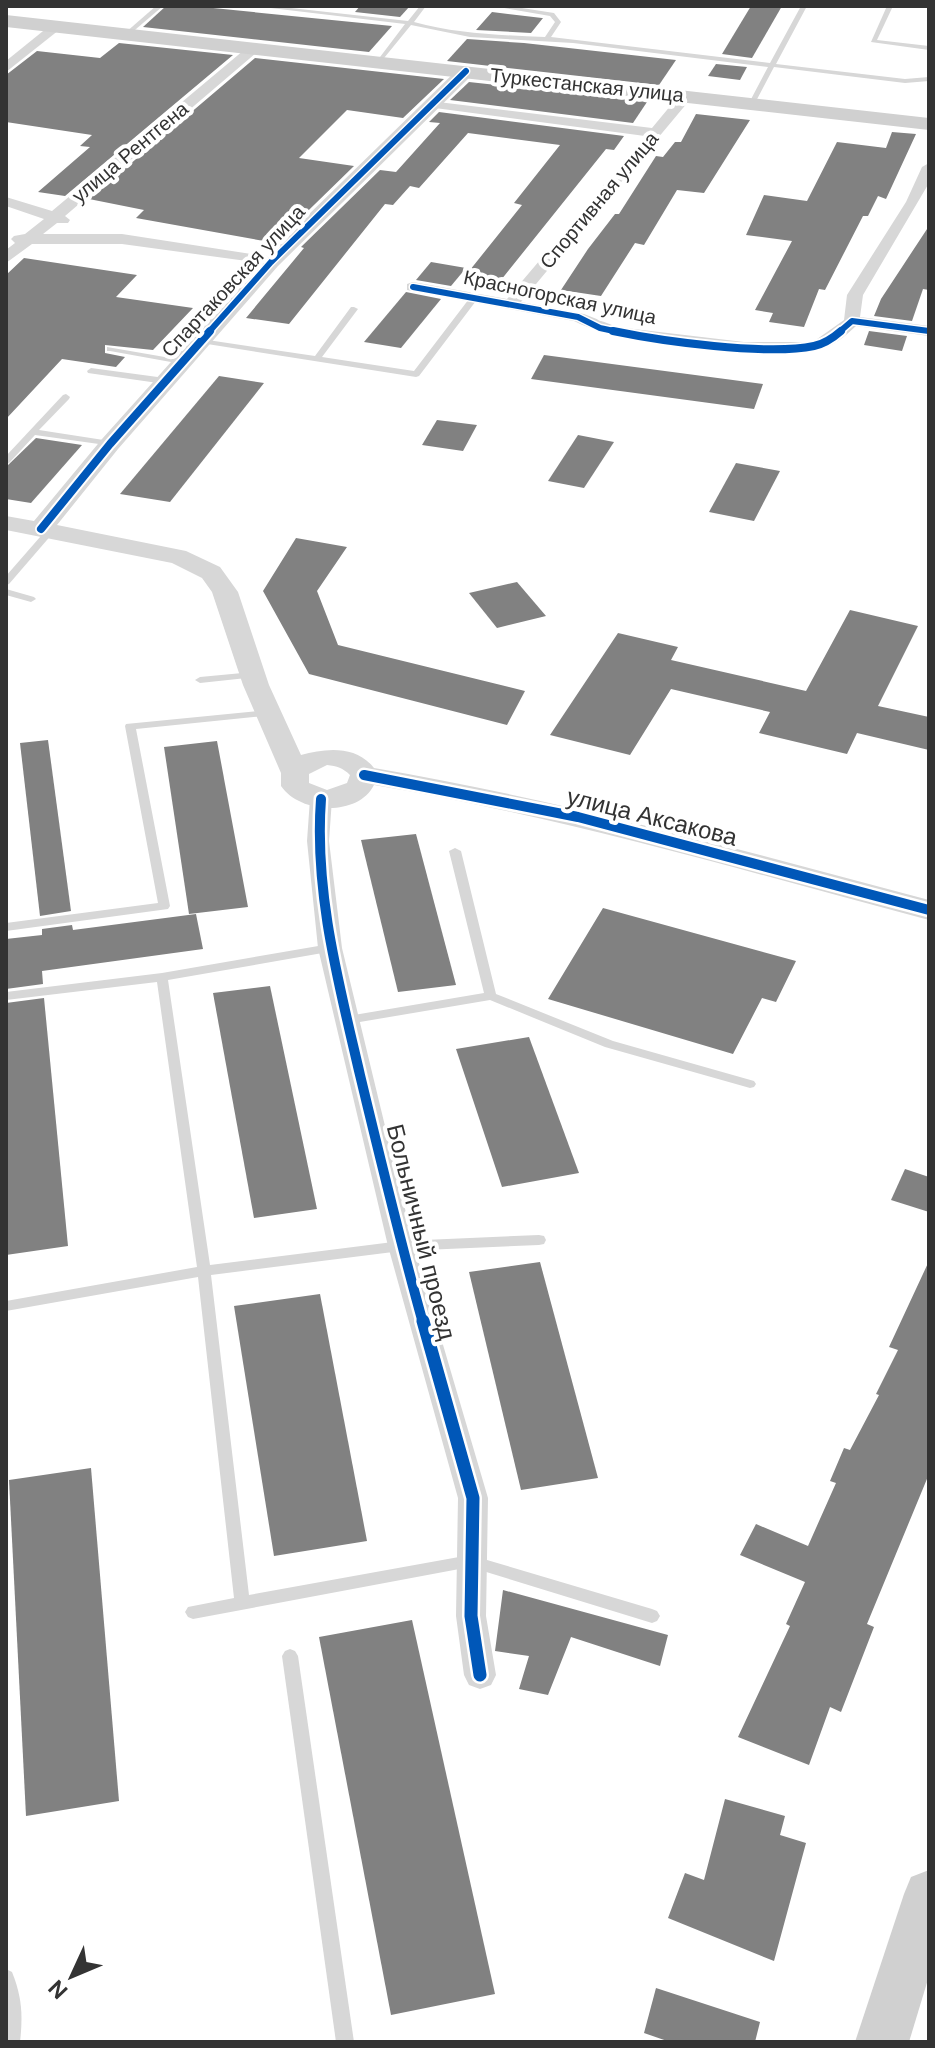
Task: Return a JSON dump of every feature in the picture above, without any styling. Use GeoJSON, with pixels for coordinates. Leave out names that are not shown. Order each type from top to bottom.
{"type":"FeatureCollection","features":[{"type":"Feature","properties":{"kind":"main road","name":"Туркестанская улица"},"geometry":{"type":"LineString","coordinates":[[6,21],[929,124]]}},
{"type":"Feature","properties":{"kind":"main road"},"geometry":{"type":"LineString","coordinates":[[882,2042],[929,1894]]}},
{"type":"Feature","properties":{"kind":"street"},"geometry":{"type":"LineString","coordinates":[[6,68],[58,26]]}},
{"type":"Feature","properties":{"kind":"street","name":"улица Рентгена"},"geometry":{"type":"LineString","coordinates":[[6,258],[255,48]]}},
{"type":"Feature","properties":{"kind":"street","name":"Спартаковская улица"},"geometry":{"type":"LineString","coordinates":[[46,530],[110,444],[271,262],[466,71]]}},
{"type":"Feature","properties":{"kind":"street","name":"Спортивная улица"},"geometry":{"type":"LineString","coordinates":[[511,304],[686,96]]}},
{"type":"Feature","properties":{"kind":"street"},"geometry":{"type":"LineString","coordinates":[[435,104],[657,133]]}},
{"type":"Feature","properties":{"kind":"street"},"geometry":{"type":"LineString","coordinates":[[929,167],[913,202],[855,295],[852,321],[929,331]]}},
{"type":"Feature","properties":{"kind":"street"},"geometry":{"type":"LineString","coordinates":[[6,201],[54,215],[78,228],[122,239],[271,262]]}},
{"type":"Feature","properties":{"kind":"street"},"geometry":{"type":"LineString","coordinates":[[6,237],[25,240],[122,239]]}},
{"type":"Feature","properties":{"kind":"street","name":"Красногорская улица"},"geometry":{"type":"LineString","coordinates":[[413,287],[578,317],[601,328],[706,343],[786,349],[815,347],[835,336],[852,321]]}},
{"type":"Feature","properties":{"kind":"street"},"geometry":{"type":"LineString","coordinates":[[6,523],[177,556],[202,564],[218,578],[253,675],[295,773],[295,786],[301,792],[321,799],[352,793],[359,788],[352,766],[270,713]]}},
{"type":"Feature","properties":{"kind":"street","name":"улица Аксакова"},"geometry":{"type":"LineString","coordinates":[[295,773],[310,761],[352,766],[739,859],[929,910]]}},
{"type":"Feature","properties":{"kind":"street","name":"Больничный проезд"},"geometry":{"type":"LineString","coordinates":[[321,799],[318,841],[330,948],[401,1246],[473,1498],[471,1616],[480,1675]]}},
{"type":"Feature","properties":{"kind":"lane"},"geometry":{"type":"LineString","coordinates":[[127,34],[160,6]]}},
{"type":"Feature","properties":{"kind":"lane"},"geometry":{"type":"LineString","coordinates":[[256,6],[905,81],[929,79]]}},
{"type":"Feature","properties":{"kind":"lane"},"geometry":{"type":"LineString","coordinates":[[380,61],[423,6]]}},
{"type":"Feature","properties":{"kind":"lane"},"geometry":{"type":"LineString","coordinates":[[496,6],[552,14],[558,22],[547,39]]}},
{"type":"Feature","properties":{"kind":"lane"},"geometry":{"type":"LineString","coordinates":[[752,103],[804,6]]}},
{"type":"Feature","properties":{"kind":"lane"},"geometry":{"type":"LineString","coordinates":[[890,6],[873,41],[929,48]]}},
{"type":"Feature","properties":{"kind":"lane"},"geometry":{"type":"LineString","coordinates":[[201,341],[416,374],[475,297]]}},
{"type":"Feature","properties":{"kind":"lane"},"geometry":{"type":"LineString","coordinates":[[317,359],[354,309]]}},
{"type":"Feature","properties":{"kind":"lane"},"geometry":{"type":"LineString","coordinates":[[110,349],[182,362]]}},
{"type":"Feature","properties":{"kind":"lane"},"geometry":{"type":"LineString","coordinates":[[91,371],[165,381]]}},
{"type":"Feature","properties":{"kind":"lane"},"geometry":{"type":"LineString","coordinates":[[6,461],[66,397]]}},
{"type":"Feature","properties":{"kind":"lane"},"geometry":{"type":"LineString","coordinates":[[33,432],[110,444]]}},
{"type":"Feature","properties":{"kind":"lane"},"geometry":{"type":"LineString","coordinates":[[6,582],[46,530]]}},
{"type":"Feature","properties":{"kind":"lane"},"geometry":{"type":"LineString","coordinates":[[6,592],[31,599]]}},
{"type":"Feature","properties":{"kind":"lane"},"geometry":{"type":"LineString","coordinates":[[200,680],[253,675]]}},
{"type":"Feature","properties":{"kind":"lane"},"geometry":{"type":"LineString","coordinates":[[6,927],[164,906],[130,726],[270,713]]}},
{"type":"Feature","properties":{"kind":"lane"},"geometry":{"type":"LineString","coordinates":[[455,851],[491,996]]}},
{"type":"Feature","properties":{"kind":"lane"},"geometry":{"type":"LineString","coordinates":[[6,996],[162,977],[330,948]]}},
{"type":"Feature","properties":{"kind":"lane"},"geometry":{"type":"LineString","coordinates":[[162,977],[204,1271],[242,1604]]}},
{"type":"Feature","properties":{"kind":"lane"},"geometry":{"type":"LineString","coordinates":[[348,1020],[491,996],[609,1044],[750,1084]]}},
{"type":"Feature","properties":{"kind":"lane"},"geometry":{"type":"LineString","coordinates":[[6,1306],[204,1271],[401,1246],[539,1240]]}},
{"type":"Feature","properties":{"kind":"lane"},"geometry":{"type":"LineString","coordinates":[[193,1612],[470,1561],[652,1616]]}},
{"type":"Feature","properties":{"kind":"lane"},"geometry":{"type":"LineString","coordinates":[[290,1656],[345,2042]]}},
{"type":"Feature","properties":{"kind":"lane"},"geometry":{"type":"LineString","coordinates":[[6,1978],[14,2013],[11,2042]]}},
{"type":"Feature","properties":{"kind":"building"},"geometry":{"type":"Polygon","coordinates":[[[166,6],[392,26],[369,52],[143,27],[166,6]]]}},
{"type":"Feature","properties":{"kind":"building"},"geometry":{"type":"Polygon","coordinates":[[[360,6],[410,6],[400,17],[355,12],[360,6]]]}},
{"type":"Feature","properties":{"kind":"building"},"geometry":{"type":"Polygon","coordinates":[[[751,6],[782,6],[752,58],[722,54],[751,6]]]}},
{"type":"Feature","properties":{"kind":"building"},"geometry":{"type":"Polygon","coordinates":[[[492,12],[543,18],[531,33],[476,30],[492,12]]]}},
{"type":"Feature","properties":{"kind":"building"},"geometry":{"type":"Polygon","coordinates":[[[467,39],[676,60],[659,85],[447,61],[467,39]]]}},
{"type":"Feature","properties":{"kind":"building"},"geometry":{"type":"Polygon","coordinates":[[[119,43],[233,55],[65,196],[38,192],[90,147],[80,146],[92,135],[6,122],[6,75],[37,51],[100,58],[119,43]]]}},
{"type":"Feature","properties":{"kind":"building"},"geometry":{"type":"Polygon","coordinates":[[[255,58],[444,79],[403,118],[347,110],[299,158],[354,166],[275,243],[136,218],[144,210],[89,199],[255,58]]]}},
{"type":"Feature","properties":{"kind":"building"},"geometry":{"type":"Polygon","coordinates":[[[716,64],[747,67],[740,80],[708,76],[716,64]]]}},
{"type":"Feature","properties":{"kind":"building"},"geometry":{"type":"Polygon","coordinates":[[[469,82],[647,102],[633,123],[450,100],[469,82]]]}},
{"type":"Feature","properties":{"kind":"building"},"geometry":{"type":"Polygon","coordinates":[[[439,112],[624,136],[614,150],[606,149],[501,280],[466,275],[522,205],[514,203],[560,145],[468,133],[419,188],[410,186],[393,205],[385,204],[289,324],[246,318],[304,248],[301,247],[380,170],[396,172],[440,123],[429,122],[439,112]]]}},
{"type":"Feature","properties":{"kind":"building"},"geometry":{"type":"Polygon","coordinates":[[[696,114],[750,120],[704,193],[677,190],[644,245],[635,243],[601,296],[561,290],[588,249],[615,214],[619,214],[656,156],[663,157],[675,142],[681,142],[696,114]]]}},
{"type":"Feature","properties":{"kind":"building"},"geometry":{"type":"Polygon","coordinates":[[[892,132],[916,134],[886,199],[878,196],[868,216],[863,216],[825,290],[819,289],[804,327],[769,322],[773,313],[755,310],[792,241],[746,235],[764,195],[807,201],[837,142],[886,148],[892,132]]]}},
{"type":"Feature","properties":{"kind":"building"},"geometry":{"type":"Polygon","coordinates":[[[929,226],[929,290],[923,289],[912,321],[874,316],[881,299],[929,226]]]}},
{"type":"Feature","properties":{"kind":"building"},"geometry":{"type":"Polygon","coordinates":[[[24,258],[137,275],[116,297],[193,308],[153,350],[105,345],[105,353],[125,357],[116,367],[62,359],[6,419],[6,275],[24,258]]]}},
{"type":"Feature","properties":{"kind":"building"},"geometry":{"type":"Polygon","coordinates":[[[431,262],[466,268],[451,286],[416,280],[431,262]]]}},
{"type":"Feature","properties":{"kind":"building"},"geometry":{"type":"Polygon","coordinates":[[[406,292],[441,299],[401,348],[364,342],[406,292]]]}},
{"type":"Feature","properties":{"kind":"building"},"geometry":{"type":"Polygon","coordinates":[[[869,331],[907,336],[902,351],[864,345],[869,331]]]}},
{"type":"Feature","properties":{"kind":"building"},"geometry":{"type":"Polygon","coordinates":[[[544,355],[763,384],[754,409],[531,379],[544,355]]]}},
{"type":"Feature","properties":{"kind":"building"},"geometry":{"type":"Polygon","coordinates":[[[219,376],[264,383],[170,502],[120,494],[219,376]]]}},
{"type":"Feature","properties":{"kind":"building"},"geometry":{"type":"Polygon","coordinates":[[[437,420],[477,425],[463,451],[422,445],[437,420]]]}},
{"type":"Feature","properties":{"kind":"building"},"geometry":{"type":"Polygon","coordinates":[[[578,435],[614,442],[584,488],[548,481],[578,435]]]}},
{"type":"Feature","properties":{"kind":"building"},"geometry":{"type":"Polygon","coordinates":[[[36,438],[82,445],[31,503],[6,499],[6,467],[36,438]]]}},
{"type":"Feature","properties":{"kind":"building"},"geometry":{"type":"Polygon","coordinates":[[[736,463],[780,471],[754,521],[709,512],[736,463]]]}},
{"type":"Feature","properties":{"kind":"building"},"geometry":{"type":"Polygon","coordinates":[[[296,538],[347,547],[317,591],[338,645],[525,691],[507,725],[309,674],[263,591],[296,538]]]}},
{"type":"Feature","properties":{"kind":"building"},"geometry":{"type":"Polygon","coordinates":[[[517,582],[546,616],[497,628],[469,593],[517,582]]]}},
{"type":"Feature","properties":{"kind":"building"},"geometry":{"type":"Polygon","coordinates":[[[850,610],[918,626],[878,706],[929,717],[929,750],[857,733],[847,754],[759,733],[770,712],[671,689],[630,755],[550,735],[618,633],[678,647],[671,660],[806,691],[850,610]]]}},
{"type":"Feature","properties":{"kind":"building"},"geometry":{"type":"Polygon","coordinates":[[[48,740],[71,911],[40,916],[20,743],[48,740]]]}},
{"type":"Feature","properties":{"kind":"building"},"geometry":{"type":"Polygon","coordinates":[[[217,741],[248,907],[189,914],[164,747],[217,741]]]}},
{"type":"Feature","properties":{"kind":"building"},"geometry":{"type":"Polygon","coordinates":[[[416,834],[456,985],[398,992],[361,840],[416,834]]]}},
{"type":"Feature","properties":{"kind":"building"},"geometry":{"type":"Polygon","coordinates":[[[603,908],[796,961],[776,1002],[762,998],[733,1054],[548,999],[603,908]]]}},
{"type":"Feature","properties":{"kind":"building"},"geometry":{"type":"Polygon","coordinates":[[[196,914],[203,949],[42,971],[43,984],[6,989],[6,939],[42,935],[42,929],[72,925],[73,930],[196,914]]]}},
{"type":"Feature","properties":{"kind":"building"},"geometry":{"type":"Polygon","coordinates":[[[270,986],[317,1209],[254,1218],[213,993],[270,986]]]}},
{"type":"Feature","properties":{"kind":"building"},"geometry":{"type":"Polygon","coordinates":[[[44,998],[68,1246],[6,1255],[6,1003],[44,998]]]}},
{"type":"Feature","properties":{"kind":"building"},"geometry":{"type":"Polygon","coordinates":[[[529,1037],[579,1173],[502,1187],[456,1049],[529,1037]]]}},
{"type":"Feature","properties":{"kind":"building"},"geometry":{"type":"Polygon","coordinates":[[[905,1169],[929,1177],[929,1212],[891,1200],[905,1169]]]}},
{"type":"Feature","properties":{"kind":"building"},"geometry":{"type":"Polygon","coordinates":[[[929,1261],[929,1474],[867,1624],[874,1627],[841,1712],[830,1707],[809,1765],[738,1737],[790,1626],[786,1624],[805,1582],[740,1555],[756,1524],[808,1546],[836,1483],[830,1481],[844,1448],[850,1450],[879,1395],[876,1394],[898,1350],[889,1347],[929,1261]]]}},
{"type":"Feature","properties":{"kind":"building"},"geometry":{"type":"Polygon","coordinates":[[[540,1262],[598,1478],[521,1490],[469,1272],[540,1262]]]}},
{"type":"Feature","properties":{"kind":"building"},"geometry":{"type":"Polygon","coordinates":[[[320,1294],[367,1541],[274,1556],[234,1306],[320,1294]]]}},
{"type":"Feature","properties":{"kind":"building"},"geometry":{"type":"Polygon","coordinates":[[[91,1468],[119,1801],[26,1816],[9,1480],[91,1468]]]}},
{"type":"Feature","properties":{"kind":"building"},"geometry":{"type":"Polygon","coordinates":[[[503,1590],[668,1635],[660,1666],[571,1637],[548,1695],[519,1689],[529,1656],[495,1651],[503,1590]]]}},
{"type":"Feature","properties":{"kind":"building"},"geometry":{"type":"Polygon","coordinates":[[[412,1620],[495,1994],[391,2015],[319,1637],[412,1620]]]}},
{"type":"Feature","properties":{"kind":"building"},"geometry":{"type":"Polygon","coordinates":[[[725,1799],[785,1816],[780,1835],[806,1843],[774,1961],[668,1918],[685,1873],[704,1880],[725,1799]]]}},
{"type":"Feature","properties":{"kind":"building"},"geometry":{"type":"Polygon","coordinates":[[[656,1988],[760,2022],[755,2042],[670,2042],[644,2033],[656,1988]]]}},
{"type":"Feature","properties":{"kind":"cycle path"},"geometry":{"type":"LineString","coordinates":[[41,529],[110,444],[271,262],[466,71]]}},
{"type":"Feature","properties":{"kind":"cycle path"},"geometry":{"type":"LineString","coordinates":[[413,287],[578,317],[617,332],[709,344],[775,348],[816,346],[831,339],[852,321],[929,331]]}},
{"type":"Feature","properties":{"kind":"cycle path"},"geometry":{"type":"LineString","coordinates":[[364,775],[578,817],[929,910]]}},
{"type":"Feature","properties":{"kind":"cycle path"},"geometry":{"type":"LineString","coordinates":[[321,799],[318,841],[330,948],[401,1246],[473,1498],[471,1616],[480,1675]]}}]}
